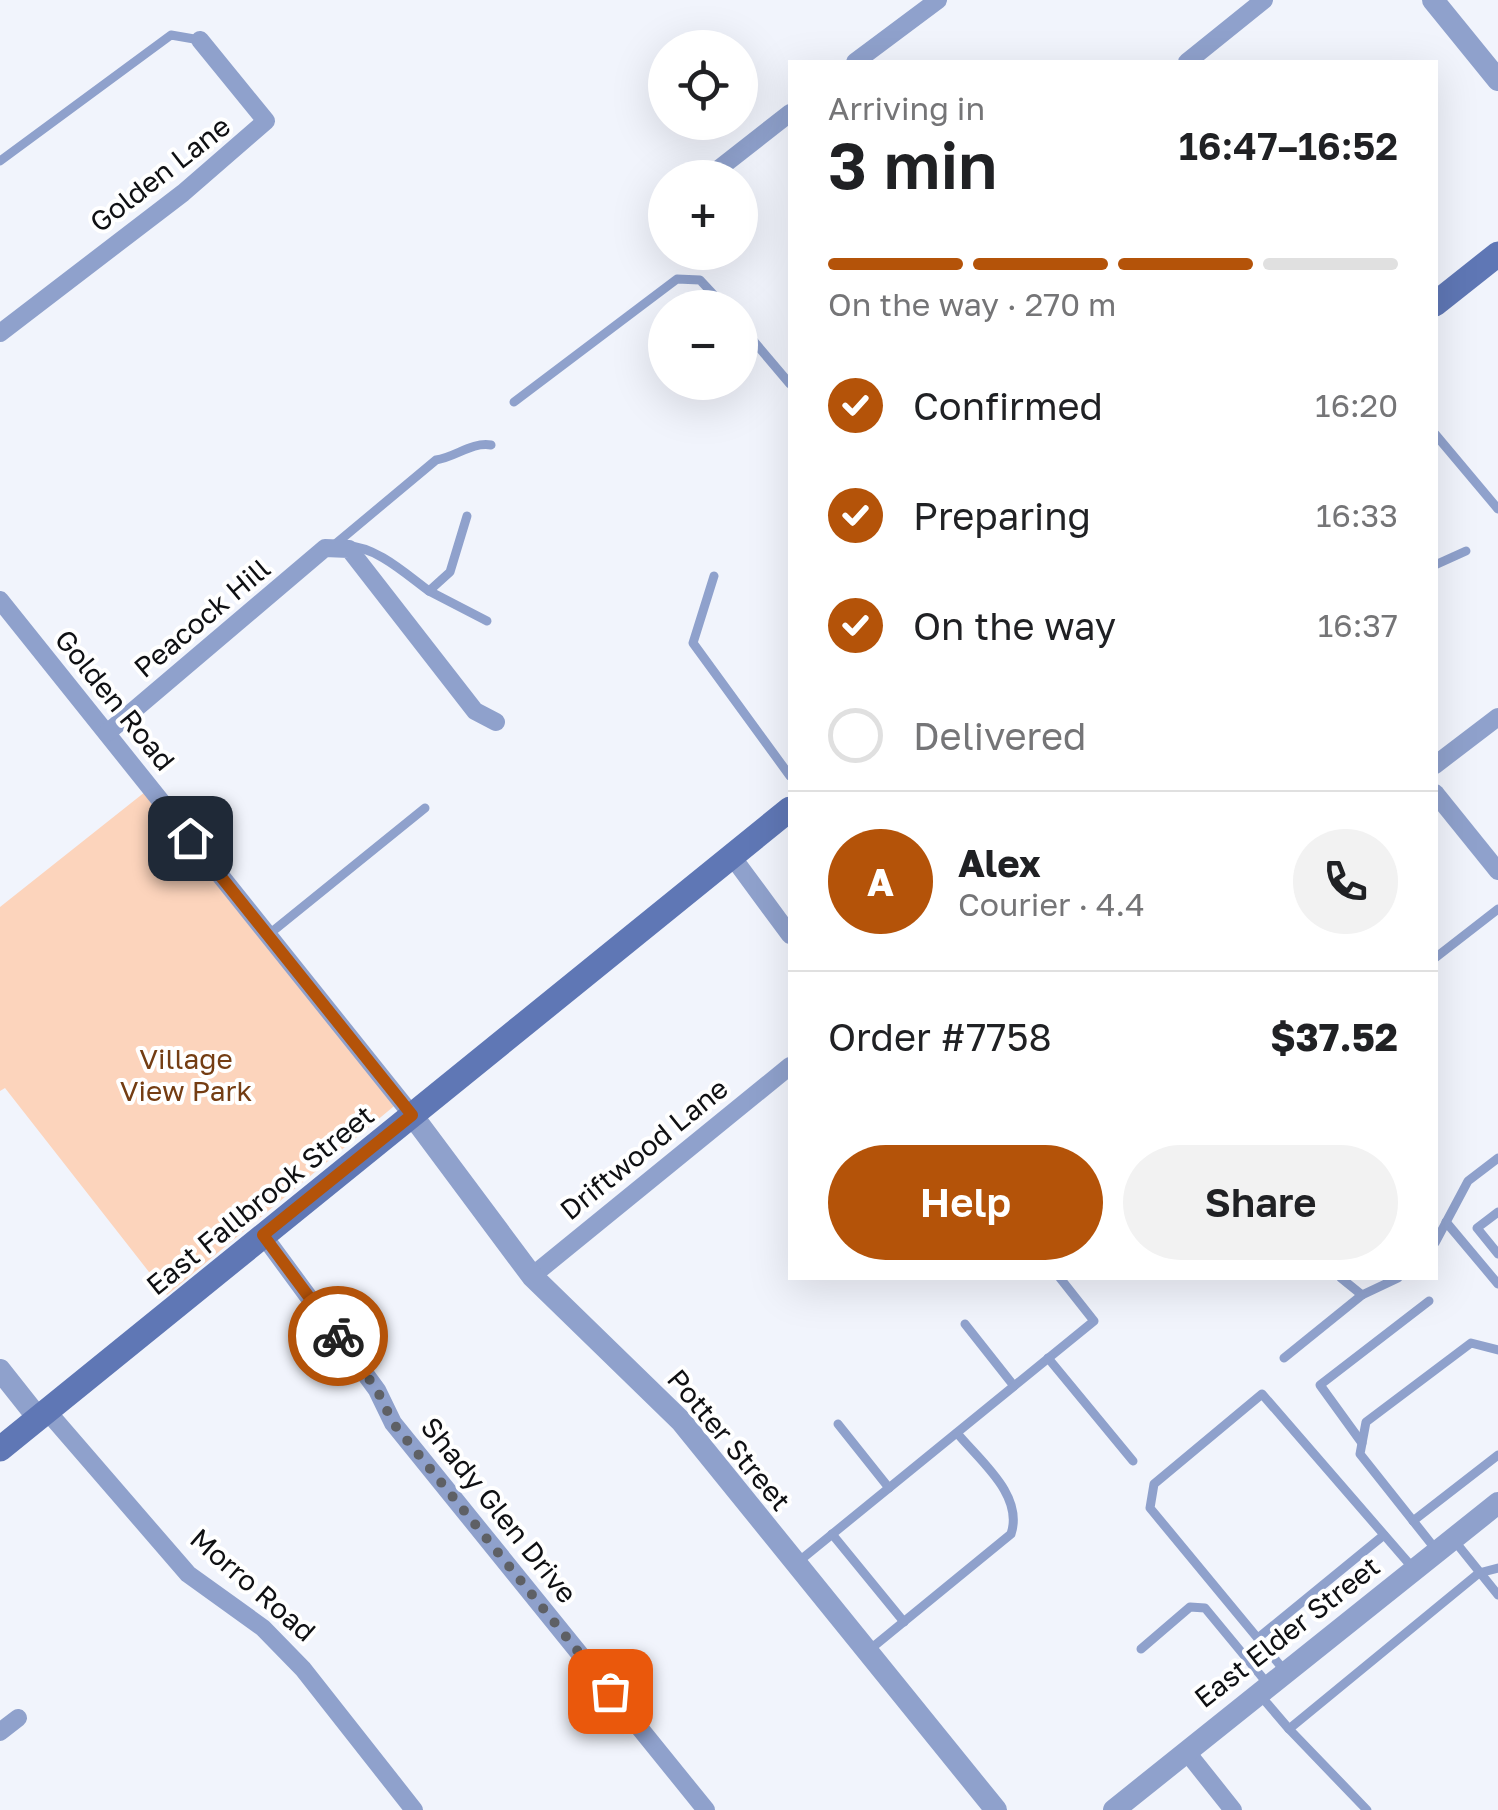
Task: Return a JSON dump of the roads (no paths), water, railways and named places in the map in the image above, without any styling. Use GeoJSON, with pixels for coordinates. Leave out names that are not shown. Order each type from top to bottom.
{"type":"FeatureCollection","features":[{"type":"Feature","properties":{"kind":"main road"},"geometry":{"type":"LineString","coordinates":[[1438,302],[1498,254]]}},
{"type":"Feature","properties":{"kind":"main road","name":"East Fallbrook Street"},"geometry":{"type":"LineString","coordinates":[[0,1449],[788,811]]}},
{"type":"Feature","properties":{"kind":"street"},"geometry":{"type":"LineString","coordinates":[[858,60],[938,0]]}},
{"type":"Feature","properties":{"kind":"street"},"geometry":{"type":"LineString","coordinates":[[1189,60],[1264,0]]}},
{"type":"Feature","properties":{"kind":"street"},"geometry":{"type":"LineString","coordinates":[[1433,0],[1494,65]]}},
{"type":"Feature","properties":{"kind":"street","name":"Golden Lane"},"geometry":{"type":"LineString","coordinates":[[0,333],[198,181],[266,121],[200,40]]}},
{"type":"Feature","properties":{"kind":"street"},"geometry":{"type":"LineString","coordinates":[[731,160],[788,115]]}},
{"type":"Feature","properties":{"kind":"street"},"geometry":{"type":"LineString","coordinates":[[336,546],[349,550],[363,566],[474,711],[496,722]]}},
{"type":"Feature","properties":{"kind":"street","name":"Peacock Hill"},"geometry":{"type":"LineString","coordinates":[[107,734],[325,548],[336,546]]}},
{"type":"Feature","properties":{"kind":"street","name":"Golden Road"},"geometry":{"type":"LineString","coordinates":[[0,600],[412,1115]]}},
{"type":"Feature","properties":{"kind":"street"},"geometry":{"type":"LineString","coordinates":[[1438,763],[1498,717]]}},
{"type":"Feature","properties":{"kind":"street"},"geometry":{"type":"LineString","coordinates":[[1438,797],[1498,871]]}},
{"type":"Feature","properties":{"kind":"street"},"geometry":{"type":"LineString","coordinates":[[732,855],[788,932]]}},
{"type":"Feature","properties":{"kind":"street","name":"Driftwood Lane"},"geometry":{"type":"LineString","coordinates":[[532,1276],[788,1068]]}},
{"type":"Feature","properties":{"kind":"street","name":"Potter Street"},"geometry":{"type":"LineString","coordinates":[[412,1115],[532,1276],[680,1421],[996,1810]]}},
{"type":"Feature","properties":{"kind":"street","name":"Shady Glen Drive"},"geometry":{"type":"LineString","coordinates":[[263,1235],[377,1390],[393,1423],[706,1810]]}},
{"type":"Feature","properties":{"kind":"street","name":"Morro Road"},"geometry":{"type":"LineString","coordinates":[[0,1370],[188,1574],[263,1628],[303,1669],[414,1810]]}},
{"type":"Feature","properties":{"kind":"street","name":"East Elder Street"},"geometry":{"type":"LineString","coordinates":[[1114,1810],[1498,1503]]}},
{"type":"Feature","properties":{"kind":"street"},"geometry":{"type":"LineString","coordinates":[[0,1732],[18,1718]]}},
{"type":"Feature","properties":{"kind":"street"},"geometry":{"type":"LineString","coordinates":[[1186,1751],[1233,1810]]}},
{"type":"Feature","properties":{"kind":"lane","name":"Golden Lane"},"geometry":{"type":"LineString","coordinates":[[0,161],[171,35],[200,40]]}},
{"type":"Feature","properties":{"kind":"lane"},"geometry":{"type":"LineString","coordinates":[[661,290],[677,278],[700,280],[709,290]]}},
{"type":"Feature","properties":{"kind":"lane"},"geometry":{"type":"LineString","coordinates":[[514,402],[648,300]]}},
{"type":"Feature","properties":{"kind":"lane"},"geometry":{"type":"LineString","coordinates":[[758,346],[788,382]]}},
{"type":"Feature","properties":{"kind":"lane"},"geometry":{"type":"LineString","coordinates":[[1438,438],[1498,509]]}},
{"type":"Feature","properties":{"kind":"lane"},"geometry":{"type":"LineString","coordinates":[[336,546],[436,460],[454,457],[477,443],[492,444]]}},
{"type":"Feature","properties":{"kind":"lane"},"geometry":{"type":"LineString","coordinates":[[429,591],[450,572],[467,516]]}},
{"type":"Feature","properties":{"kind":"lane"},"geometry":{"type":"LineString","coordinates":[[336,546],[357,546],[487,621]]}},
{"type":"Feature","properties":{"kind":"lane"},"geometry":{"type":"LineString","coordinates":[[1438,564],[1466,550]]}},
{"type":"Feature","properties":{"kind":"lane"},"geometry":{"type":"LineString","coordinates":[[714,576],[693,643],[788,773]]}},
{"type":"Feature","properties":{"kind":"lane"},"geometry":{"type":"LineString","coordinates":[[268,935],[425,808]]}},
{"type":"Feature","properties":{"kind":"lane"},"geometry":{"type":"LineString","coordinates":[[1438,956],[1498,909]]}},
{"type":"Feature","properties":{"kind":"lane"},"geometry":{"type":"LineString","coordinates":[[1438,1237],[1468,1181],[1498,1158]]}},
{"type":"Feature","properties":{"kind":"lane"},"geometry":{"type":"LineString","coordinates":[[1498,1212],[1477,1228],[1498,1254]]}},
{"type":"Feature","properties":{"kind":"lane"},"geometry":{"type":"LineString","coordinates":[[1446,1222],[1498,1284]]}},
{"type":"Feature","properties":{"kind":"lane"},"geometry":{"type":"LineString","coordinates":[[794,1565],[1094,1321],[1062,1280]]}},
{"type":"Feature","properties":{"kind":"lane"},"geometry":{"type":"LineString","coordinates":[[1343,1280],[1362,1295]]}},
{"type":"Feature","properties":{"kind":"lane"},"geometry":{"type":"LineString","coordinates":[[1284,1358],[1362,1295],[1394,1280]]}},
{"type":"Feature","properties":{"kind":"lane"},"geometry":{"type":"LineString","coordinates":[[1362,1442],[1320,1386],[1429,1301]]}},
{"type":"Feature","properties":{"kind":"lane"},"geometry":{"type":"LineString","coordinates":[[965,1324],[1014,1386]]}},
{"type":"Feature","properties":{"kind":"lane"},"geometry":{"type":"LineString","coordinates":[[1498,1350],[1471,1343],[1366,1422],[1360,1454],[1413,1520],[1479,1572],[1498,1596]]}},
{"type":"Feature","properties":{"kind":"lane"},"geometry":{"type":"LineString","coordinates":[[1048,1358],[1132,1461]]}},
{"type":"Feature","properties":{"kind":"lane"},"geometry":{"type":"LineString","coordinates":[[1367,1810],[1288,1729],[1258,1638],[1150,1508],[1154,1484],[1262,1394],[1414,1570]]}},
{"type":"Feature","properties":{"kind":"lane"},"geometry":{"type":"LineString","coordinates":[[838,1424],[890,1488]]}},
{"type":"Feature","properties":{"kind":"lane"},"geometry":{"type":"LineString","coordinates":[[866,1653],[1011,1534],[1016,1520],[1012,1500],[957,1433]]}},
{"type":"Feature","properties":{"kind":"lane"},"geometry":{"type":"LineString","coordinates":[[1413,1520],[1498,1454]]}},
{"type":"Feature","properties":{"kind":"lane"},"geometry":{"type":"LineString","coordinates":[[832,1534],[904,1622]]}},
{"type":"Feature","properties":{"kind":"lane"},"geometry":{"type":"LineString","coordinates":[[1258,1638],[1384,1534]]}},
{"type":"Feature","properties":{"kind":"lane"},"geometry":{"type":"LineString","coordinates":[[1288,1729],[1479,1572],[1498,1568]]}},
{"type":"Feature","properties":{"kind":"lane"},"geometry":{"type":"LineString","coordinates":[[1141,1649],[1190,1607],[1205,1608],[1271,1683]]}},
{"type":"Feature","properties":{"kind":"park label","name":"Village View Park"},"geometry":{"type":"Point","coordinates":[186,1075]}}]}
